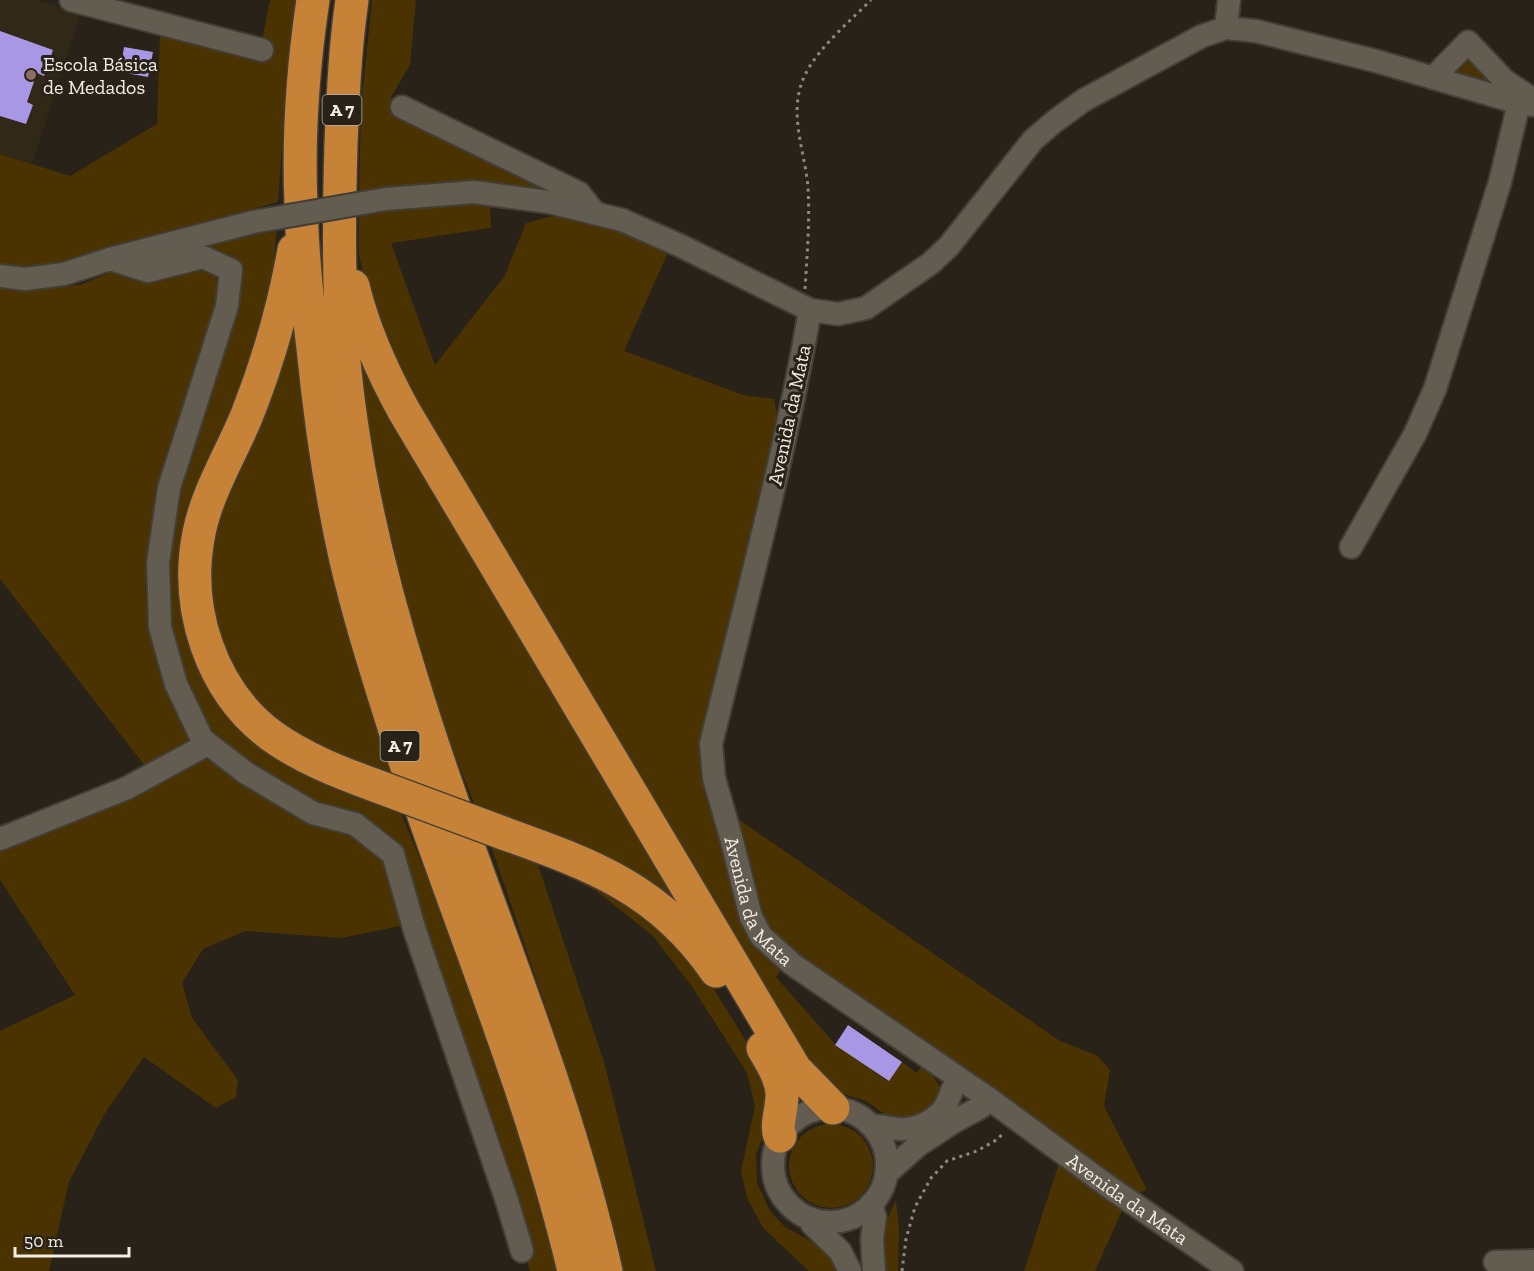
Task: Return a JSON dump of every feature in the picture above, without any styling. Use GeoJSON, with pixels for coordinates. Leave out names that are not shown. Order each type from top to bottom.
{"type":"FeatureCollection","features":[{"type":"Feature","properties":{"kind":"highway","name":"A 7"},"geometry":{"type":"LineString","coordinates":[[313,0],[304,94],[301,203],[308,308],[320,420],[348,568],[399,742],[527,1104],[565,1232],[574,1271]]}},
{"type":"Feature","properties":{"kind":"highway","name":"A 7"},"geometry":{"type":"LineString","coordinates":[[352,0],[343,100],[340,221],[343,348],[366,504],[386,593],[413,684],[440,767],[560,1106],[606,1271]]}},
{"type":"Feature","properties":{"kind":"highway"},"geometry":{"type":"LineString","coordinates":[[301,203],[291,266],[271,349],[247,415],[216,484],[199,531],[194,562],[198,616],[202,635],[221,678],[256,722],[292,750],[374,785],[568,857],[612,877],[646,898],[684,931],[708,960],[730,992],[773,1066],[782,1093],[778,1127],[780,1136]]}},
{"type":"Feature","properties":{"kind":"highway"},"geometry":{"type":"LineString","coordinates":[[340,221],[357,303],[378,361],[404,411],[795,1069],[833,1108]]}},
{"type":"Feature","properties":{"kind":"street"},"geometry":{"type":"LineString","coordinates":[[71,0],[262,50]]}},
{"type":"Feature","properties":{"kind":"street"},"geometry":{"type":"LineString","coordinates":[[1226,28],[1228,0]]}},
{"type":"Feature","properties":{"kind":"street"},"geometry":{"type":"LineString","coordinates":[[0,276],[25,279],[64,274],[110,259],[253,222],[386,199],[474,192],[549,202],[622,220],[681,246],[807,308],[838,314],[866,308],[931,263],[949,246],[1033,140],[1054,121],[1084,100],[1202,36],[1226,28],[1256,31],[1529,103]]}},
{"type":"Feature","properties":{"kind":"street"},"geometry":{"type":"LineString","coordinates":[[1432,78],[1468,42],[1529,103]]}},
{"type":"Feature","properties":{"kind":"street"},"geometry":{"type":"LineString","coordinates":[[1351,547],[1415,434],[1435,389],[1500,182],[1529,103]]}},
{"type":"Feature","properties":{"kind":"street"},"geometry":{"type":"LineString","coordinates":[[402,107],[579,193],[595,213]]}},
{"type":"Feature","properties":{"kind":"street"},"geometry":{"type":"LineString","coordinates":[[110,259],[148,271],[203,257],[231,270],[226,306],[169,488],[158,563],[160,627],[176,684],[202,739],[208,744],[246,773],[313,813],[355,824],[393,855],[415,931],[522,1251]]}},
{"type":"Feature","properties":{"kind":"street","name":"Avenida da Mata"},"geometry":{"type":"LineString","coordinates":[[807,308],[801,364],[711,744],[714,778],[751,917],[760,936],[792,964],[988,1098],[1112,1189],[1232,1271]]}},
{"type":"Feature","properties":{"kind":"street"},"geometry":{"type":"LineString","coordinates":[[0,838],[127,788],[208,744]]}},
{"type":"Feature","properties":{"kind":"street"},"geometry":{"type":"LineString","coordinates":[[873,1127],[881,1125],[903,1129],[924,1124],[942,1111],[959,1079]]}},
{"type":"Feature","properties":{"kind":"street"},"geometry":{"type":"LineString","coordinates":[[886,1174],[917,1146],[981,1107],[988,1098]]}},
{"type":"Feature","properties":{"kind":"street"},"geometry":{"type":"LineString","coordinates":[[833,1108],[855,1113],[873,1127],[882,1141],[886,1157],[886,1174],[881,1190],[871,1204],[858,1214],[842,1221],[825,1222],[809,1218],[795,1210],[783,1199],[772,1168],[774,1151],[780,1136],[802,1114],[817,1109],[833,1108]]}},
{"type":"Feature","properties":{"kind":"street"},"geometry":{"type":"LineString","coordinates":[[871,1204],[875,1217],[872,1239],[874,1271]]}},
{"type":"Feature","properties":{"kind":"street"},"geometry":{"type":"LineString","coordinates":[[809,1218],[812,1224],[840,1251],[850,1271]]}},
{"type":"Feature","properties":{"kind":"street"},"geometry":{"type":"LineString","coordinates":[[1496,1262],[1534,1261]]}},
{"type":"Feature","properties":{"kind":"path"},"geometry":{"type":"LineString","coordinates":[[807,308],[808,188],[797,121],[797,100],[805,75],[818,56],[871,0]]}},
{"type":"Feature","properties":{"kind":"path"},"geometry":{"type":"LineString","coordinates":[[902,1271],[906,1239],[915,1207],[931,1178],[947,1161],[977,1151],[998,1139],[1015,1118]]}},
{"type":"Feature","properties":{"kind":"shaded area","name":"Escola Básica de Medados"},"geometry":{"type":"Polygon","coordinates":[[[0,0],[37,0],[80,14],[32,165],[0,154],[0,0]]]}},
{"type":"Feature","properties":{"kind":"shaded area"},"geometry":{"type":"Polygon","coordinates":[[[270,0],[296,0],[286,90],[278,202],[172,231],[114,252],[53,267],[23,272],[0,267],[0,154],[70,176],[157,124],[160,34],[259,57],[270,0]]]}},
{"type":"Feature","properties":{"kind":"shaded area"},"geometry":{"type":"Polygon","coordinates":[[[372,0],[416,0],[410,65],[391,97],[392,104],[562,195],[456,182],[359,191],[361,107],[372,0]]]}},
{"type":"Feature","properties":{"kind":"shaded area"},"geometry":{"type":"Polygon","coordinates":[[[1470,58],[1501,84],[1456,72],[1463,60],[1470,58]]]}},
{"type":"Feature","properties":{"kind":"shaded area"},"geometry":{"type":"Polygon","coordinates":[[[457,200],[490,204],[491,228],[391,243],[435,365],[504,277],[526,223],[552,216],[624,230],[670,248],[624,351],[743,395],[774,399],[778,419],[705,779],[783,967],[776,977],[835,1044],[888,1081],[902,1062],[917,1073],[924,1063],[942,1090],[930,1116],[896,1123],[868,1102],[839,1092],[802,1060],[413,407],[369,303],[359,254],[359,210],[457,200]]]}},
{"type":"Feature","properties":{"kind":"shaded area"},"geometry":{"type":"Polygon","coordinates":[[[277,225],[273,272],[263,329],[248,375],[204,475],[207,680],[399,808],[457,952],[516,1120],[557,1271],[530,1271],[506,1184],[393,848],[313,807],[221,748],[199,719],[165,625],[163,564],[174,488],[237,270],[174,247],[277,225]]]}},
{"type":"Feature","properties":{"kind":"shaded area"},"geometry":{"type":"Polygon","coordinates":[[[203,267],[216,277],[221,291],[185,396],[152,527],[145,589],[159,662],[192,740],[145,766],[0,579],[0,288],[80,285],[113,271],[126,278],[142,282],[181,270],[203,267]]]}},
{"type":"Feature","properties":{"kind":"shaded area"},"geometry":{"type":"Polygon","coordinates":[[[292,285],[304,412],[326,537],[340,599],[374,721],[394,782],[322,759],[228,679],[201,592],[222,486],[292,285]]]}},
{"type":"Feature","properties":{"kind":"shaded area"},"geometry":{"type":"Polygon","coordinates":[[[357,328],[717,961],[478,813],[447,735],[410,620],[381,497],[366,406],[357,328]]]}},
{"type":"Feature","properties":{"kind":"shaded area"},"geometry":{"type":"Polygon","coordinates":[[[199,759],[217,761],[350,831],[385,857],[405,925],[341,938],[245,931],[203,949],[182,983],[192,1018],[238,1080],[236,1097],[216,1108],[144,1057],[105,1113],[69,1182],[49,1271],[0,1271],[0,1031],[75,995],[0,880],[0,852],[128,796],[199,759]]]}},
{"type":"Feature","properties":{"kind":"shaded area"},"geometry":{"type":"Polygon","coordinates":[[[735,817],[1060,1041],[1098,1056],[1110,1070],[1104,1106],[1147,1190],[1135,1194],[768,933],[756,910],[735,817]]]}},
{"type":"Feature","properties":{"kind":"shaded area"},"geometry":{"type":"Polygon","coordinates":[[[490,843],[537,863],[604,1062],[656,1271],[622,1271],[599,1175],[554,1031],[490,843]]]}},
{"type":"Feature","properties":{"kind":"shaded area"},"geometry":{"type":"Polygon","coordinates":[[[551,869],[632,903],[704,973],[765,1072],[770,1120],[756,1154],[757,1183],[770,1211],[785,1227],[811,1241],[828,1255],[839,1271],[809,1271],[763,1228],[747,1198],[741,1171],[755,1106],[747,1073],[693,988],[653,936],[595,890],[551,869]]]}},
{"type":"Feature","properties":{"kind":"shaded area"},"geometry":{"type":"Polygon","coordinates":[[[823,1124],[839,1124],[855,1131],[866,1142],[873,1158],[870,1182],[861,1196],[839,1208],[823,1208],[807,1201],[796,1190],[789,1174],[789,1158],[796,1142],[807,1131],[823,1124]]]}},
{"type":"Feature","properties":{"kind":"shaded area"},"geometry":{"type":"Polygon","coordinates":[[[1060,1160],[1125,1204],[1095,1271],[1024,1271],[1060,1160]]]}},
{"type":"Feature","properties":{"kind":"shaded area"},"geometry":{"type":"Polygon","coordinates":[[[896,1200],[899,1228],[898,1271],[885,1271],[884,1235],[896,1200]]]}},
{"type":"Feature","properties":{"kind":"building"},"geometry":{"type":"Polygon","coordinates":[[[0,31],[53,50],[44,76],[37,73],[27,102],[33,105],[26,124],[0,116],[0,31]]]}},
{"type":"Feature","properties":{"kind":"building"},"geometry":{"type":"Polygon","coordinates":[[[124,47],[153,52],[148,77],[120,72],[124,47]]]}},
{"type":"Feature","properties":{"kind":"building"},"geometry":{"type":"Polygon","coordinates":[[[848,1025],[902,1062],[889,1081],[835,1045],[848,1025]]]}},
{"type":"Feature","properties":{"kind":"place","name":"Escola Básica de Medados"},"geometry":{"type":"Point","coordinates":[31,75]}}]}
